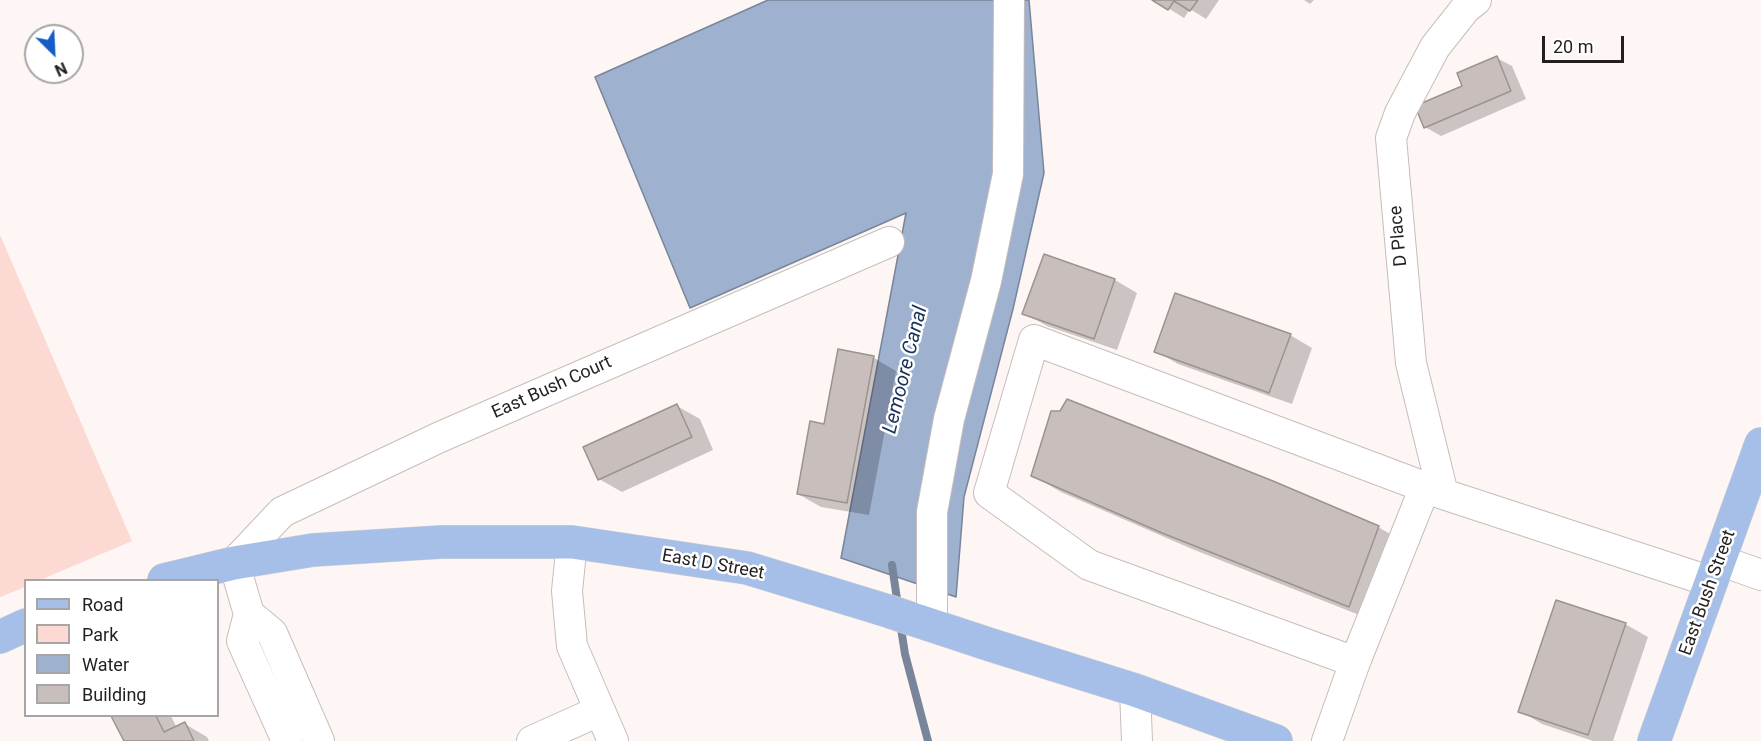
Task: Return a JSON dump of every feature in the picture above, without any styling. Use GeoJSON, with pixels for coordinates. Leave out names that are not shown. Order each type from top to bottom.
{"type":"FeatureCollection","features":[{"type":"Feature","properties":{"kind":"main road","name":"East Bush Street"},"geometry":{"type":"LineString","coordinates":[[1654,741],[1761,444]]}},
{"type":"Feature","properties":{"kind":"main road","name":"East D Street"},"geometry":{"type":"LineString","coordinates":[[168,579],[234,563],[313,550],[441,542],[572,542],[747,568],[1135,690],[1276,741]]}},
{"type":"Feature","properties":{"kind":"main road"},"geometry":{"type":"LineString","coordinates":[[0,637],[24,627]]}},
{"type":"Feature","properties":{"kind":"street"},"geometry":{"type":"LineString","coordinates":[[932,625],[932,512],[949,419],[986,281],[1008,174],[1009,0]]}},
{"type":"Feature","properties":{"kind":"street","name":"D Place"},"geometry":{"type":"LineString","coordinates":[[1434,490],[1411,363],[1391,138],[1400,113],[1435,47],[1465,9],[1476,0]]}},
{"type":"Feature","properties":{"kind":"street","name":"East Bush Court"},"geometry":{"type":"LineString","coordinates":[[234,563],[282,512],[440,437],[889,242]]}},
{"type":"Feature","properties":{"kind":"street"},"geometry":{"type":"LineString","coordinates":[[1355,662],[1089,565],[989,493],[1034,340],[1434,490],[1715,571],[1761,575]]}},
{"type":"Feature","properties":{"kind":"street"},"geometry":{"type":"LineString","coordinates":[[1327,741],[1355,662],[1434,490]]}},
{"type":"Feature","properties":{"kind":"street"},"geometry":{"type":"LineString","coordinates":[[572,542],[567,591],[572,646],[612,741]]}},
{"type":"Feature","properties":{"kind":"street"},"geometry":{"type":"LineString","coordinates":[[234,563],[249,614],[242,641],[287,741]]}},
{"type":"Feature","properties":{"kind":"street"},"geometry":{"type":"LineString","coordinates":[[249,614],[272,633],[319,741]]}},
{"type":"Feature","properties":{"kind":"street"},"geometry":{"type":"LineString","coordinates":[[1135,690],[1137,741]]}},
{"type":"Feature","properties":{"kind":"street"},"geometry":{"type":"LineString","coordinates":[[532,741],[599,711]]}},
{"type":"Feature","properties":{"kind":"green space"},"geometry":{"type":"Polygon","coordinates":[[[0,235],[132,541],[42,579],[24,579],[24,587],[0,597],[0,235]]]}},
{"type":"Feature","properties":{"kind":"water"},"geometry":{"type":"Polygon","coordinates":[[[768,0],[1029,0],[1044,173],[1013,309],[964,497],[956,597],[841,558],[906,213],[690,308],[595,77],[768,0]]]}},
{"type":"Feature","properties":{"kind":"building"},"geometry":{"type":"Polygon","coordinates":[[[1152,0],[1198,0],[1190,11],[1174,1],[1168,10],[1152,0]]]}},
{"type":"Feature","properties":{"kind":"building"},"geometry":{"type":"Polygon","coordinates":[[[1497,56],[1511,91],[1424,128],[1415,106],[1462,86],[1457,73],[1497,56]]]}},
{"type":"Feature","properties":{"kind":"building"},"geometry":{"type":"Polygon","coordinates":[[[1044,254],[1115,279],[1094,339],[1022,314],[1044,254]]]}},
{"type":"Feature","properties":{"kind":"building"},"geometry":{"type":"Polygon","coordinates":[[[1175,293],[1291,334],[1269,393],[1154,352],[1175,293]]]}},
{"type":"Feature","properties":{"kind":"building"},"geometry":{"type":"Polygon","coordinates":[[[838,349],[874,356],[847,503],[797,494],[810,421],[824,424],[838,349]]]}},
{"type":"Feature","properties":{"kind":"building"},"geometry":{"type":"Polygon","coordinates":[[[1067,399],[1379,526],[1349,607],[1162,533],[1031,476],[1051,411],[1060,411],[1067,399]]]}},
{"type":"Feature","properties":{"kind":"building"},"geometry":{"type":"Polygon","coordinates":[[[677,404],[692,437],[598,480],[583,447],[677,404]]]}},
{"type":"Feature","properties":{"kind":"building"},"geometry":{"type":"Polygon","coordinates":[[[1556,600],[1626,623],[1588,735],[1518,712],[1556,600]]]}},
{"type":"Feature","properties":{"kind":"building"},"geometry":{"type":"Polygon","coordinates":[[[112,717],[156,717],[164,732],[185,722],[194,741],[124,741],[112,717]]]}},
{"type":"Feature","properties":{"kind":"waterway","name":"Lemoore Canal"},"geometry":{"type":"LineString","coordinates":[[892,565],[898,606]]}},
{"type":"Feature","properties":{"kind":"waterway","name":"Lemoore Canal"},"geometry":{"type":"LineString","coordinates":[[900,622],[905,654],[928,741]]}}]}
